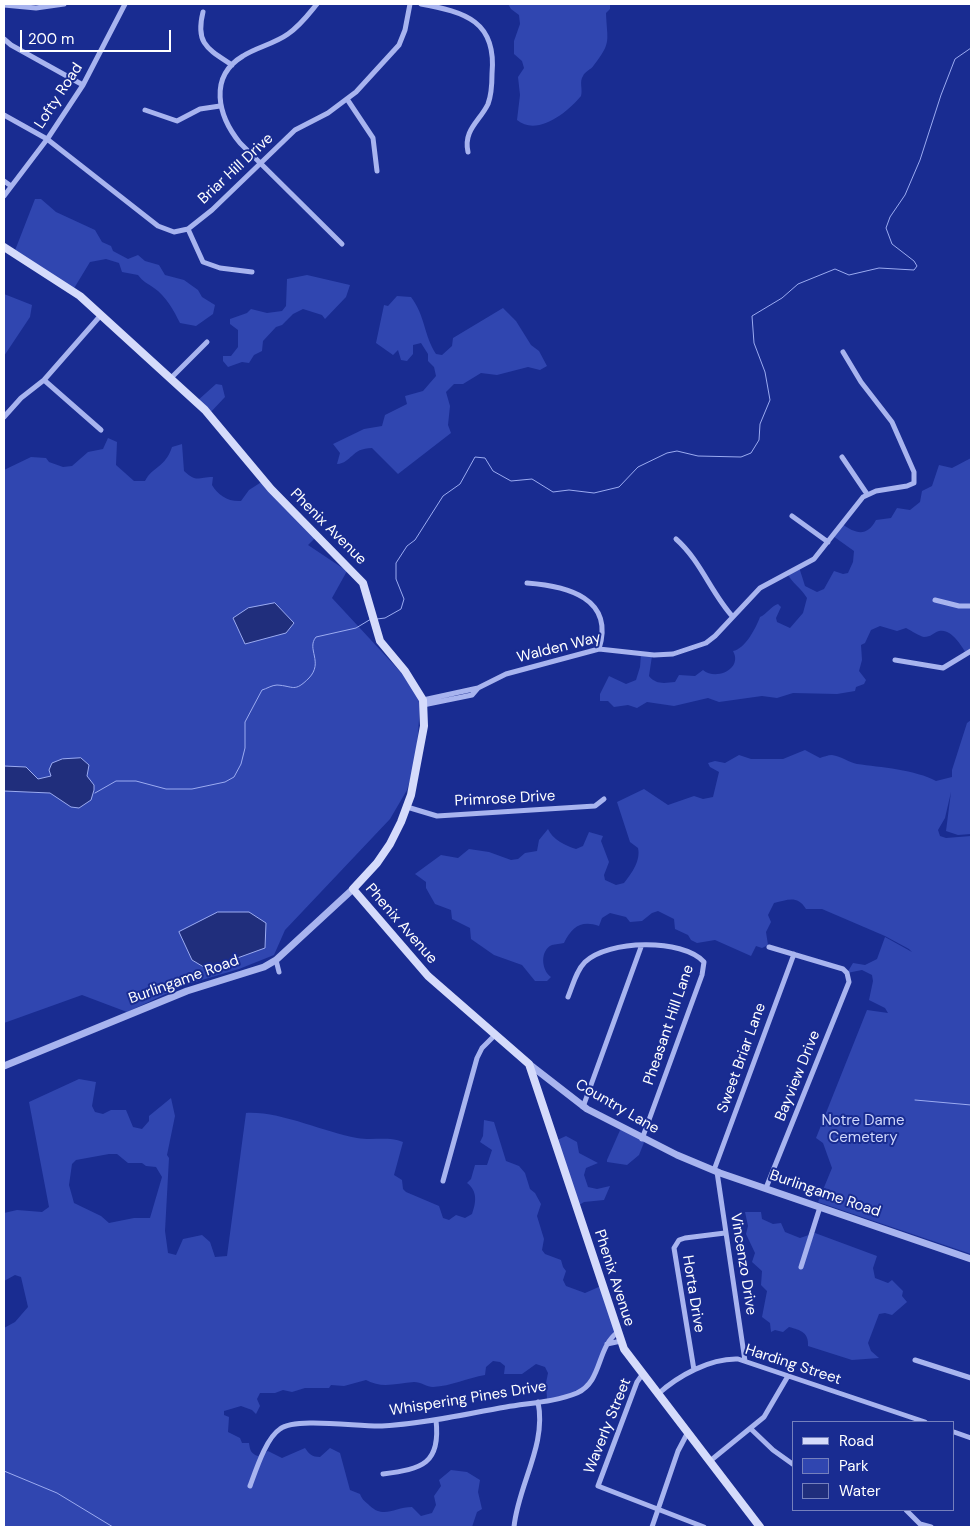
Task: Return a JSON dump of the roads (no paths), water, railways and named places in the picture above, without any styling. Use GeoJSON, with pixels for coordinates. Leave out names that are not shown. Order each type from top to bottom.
{"type":"FeatureCollection","features":[{"type":"Feature","properties":{"kind":"main road","name":"Phenix Avenue"},"geometry":{"type":"LineString","coordinates":[[4,248],[80,296],[171,378],[205,410],[271,489],[358,576],[368,594],[382,644],[405,671],[423,702],[424,726],[407,807],[390,844],[353,889],[428,976],[529,1064],[621,1341],[628,1357],[760,1527]]}},
{"type":"Feature","properties":{"kind":"street"},"geometry":{"type":"LineString","coordinates":[[4,5],[36,8],[64,4]]}},
{"type":"Feature","properties":{"kind":"street","name":"Lofty Road"},"geometry":{"type":"LineString","coordinates":[[4,196],[47,139],[83,85],[125,4]]}},
{"type":"Feature","properties":{"kind":"street"},"geometry":{"type":"LineString","coordinates":[[317,4],[306,18],[288,34],[250,52],[232,65],[223,83],[220,106],[229,129],[261,164],[342,244]]}},
{"type":"Feature","properties":{"kind":"street","name":"Briar Hill Drive"},"geometry":{"type":"LineString","coordinates":[[188,229],[261,164],[298,127],[328,113],[347,99],[378,70],[399,45],[405,30],[410,4]]}},
{"type":"Feature","properties":{"kind":"street"},"geometry":{"type":"LineString","coordinates":[[421,4],[450,9],[465,15],[482,29],[490,41],[493,62],[489,101],[469,132],[466,141],[468,152]]}},
{"type":"Feature","properties":{"kind":"street"},"geometry":{"type":"LineString","coordinates":[[203,12],[199,31],[202,40],[206,46],[232,65]]}},
{"type":"Feature","properties":{"kind":"street"},"geometry":{"type":"LineString","coordinates":[[4,39],[11,45],[83,85]]}},
{"type":"Feature","properties":{"kind":"street"},"geometry":{"type":"LineString","coordinates":[[347,99],[373,138],[377,171]]}},
{"type":"Feature","properties":{"kind":"street"},"geometry":{"type":"LineString","coordinates":[[145,110],[176,121],[200,109],[220,106]]}},
{"type":"Feature","properties":{"kind":"street"},"geometry":{"type":"LineString","coordinates":[[4,115],[47,139],[158,226],[174,232],[188,229],[203,262],[220,268],[252,272]]}},
{"type":"Feature","properties":{"kind":"street"},"geometry":{"type":"LineString","coordinates":[[4,181],[12,186]]}},
{"type":"Feature","properties":{"kind":"street"},"geometry":{"type":"LineString","coordinates":[[4,417],[21,398],[44,380],[102,315]]}},
{"type":"Feature","properties":{"kind":"street"},"geometry":{"type":"LineString","coordinates":[[171,378],[207,342]]}},
{"type":"Feature","properties":{"kind":"street"},"geometry":{"type":"LineString","coordinates":[[842,457],[867,494],[914,483],[914,472],[892,422],[862,382],[843,352]]}},
{"type":"Feature","properties":{"kind":"street"},"geometry":{"type":"LineString","coordinates":[[44,380],[101,430]]}},
{"type":"Feature","properties":{"kind":"street","name":"Walden Way"},"geometry":{"type":"LineString","coordinates":[[423,702],[478,688],[506,674],[599,649],[654,655],[676,654],[709,641],[760,588],[807,564],[828,542],[867,494]]}},
{"type":"Feature","properties":{"kind":"street"},"geometry":{"type":"LineString","coordinates":[[792,516],[828,542]]}},
{"type":"Feature","properties":{"kind":"street"},"geometry":{"type":"LineString","coordinates":[[676,539],[691,552],[721,604],[733,617]]}},
{"type":"Feature","properties":{"kind":"street"},"geometry":{"type":"LineString","coordinates":[[527,583],[562,588],[579,594],[586,599],[598,613],[603,626],[599,649]]}},
{"type":"Feature","properties":{"kind":"street"},"geometry":{"type":"LineString","coordinates":[[936,600],[958,606],[971,606]]}},
{"type":"Feature","properties":{"kind":"street"},"geometry":{"type":"LineString","coordinates":[[895,660],[943,668],[971,651]]}},
{"type":"Feature","properties":{"kind":"street","name":"Primrose Drive"},"geometry":{"type":"LineString","coordinates":[[407,807],[437,816],[596,806],[604,799]]}},
{"type":"Feature","properties":{"kind":"street","name":"Burlingame Road"},"geometry":{"type":"LineString","coordinates":[[4,1066],[187,991],[264,967],[276,960],[353,889]]}},
{"type":"Feature","properties":{"kind":"street"},"geometry":{"type":"LineString","coordinates":[[583,1107],[642,946]]}},
{"type":"Feature","properties":{"kind":"street","name":"Pheasant Hill Lane"},"geometry":{"type":"LineString","coordinates":[[568,997],[580,968],[592,957],[613,948],[665,946],[688,952],[700,957],[704,962],[642,1139]]}},
{"type":"Feature","properties":{"kind":"street"},"geometry":{"type":"LineString","coordinates":[[769,946],[794,954]]}},
{"type":"Feature","properties":{"kind":"street","name":"Bayview Drive"},"geometry":{"type":"LineString","coordinates":[[766,1188],[844,999],[849,982],[848,973],[837,966],[794,954]]}},
{"type":"Feature","properties":{"kind":"street","name":"Sweet Briar Lane"},"geometry":{"type":"LineString","coordinates":[[716,1171],[794,954]]}},
{"type":"Feature","properties":{"kind":"street"},"geometry":{"type":"LineString","coordinates":[[276,960],[279,972]]}},
{"type":"Feature","properties":{"kind":"street"},"geometry":{"type":"LineString","coordinates":[[442,1181],[477,1058],[495,1035]]}},
{"type":"Feature","properties":{"kind":"street","name":"Country Lane"},"geometry":{"type":"LineString","coordinates":[[529,1064],[583,1107],[642,1139],[671,1152]]}},
{"type":"Feature","properties":{"kind":"street","name":"Burlingame Road"},"geometry":{"type":"LineString","coordinates":[[671,1152],[716,1171],[971,1259]]}},
{"type":"Feature","properties":{"kind":"street","name":"Vincenzo Drive"},"geometry":{"type":"LineString","coordinates":[[716,1171],[745,1361]]}},
{"type":"Feature","properties":{"kind":"street"},"geometry":{"type":"LineString","coordinates":[[800,1267],[820,1207]]}},
{"type":"Feature","properties":{"kind":"street","name":"Horta Drive"},"geometry":{"type":"LineString","coordinates":[[694,1370],[674,1248],[679,1240],[685,1238],[726,1233]]}},
{"type":"Feature","properties":{"kind":"street","name":"Whispering Pines Drive"},"geometry":{"type":"LineString","coordinates":[[250,1486],[261,1458],[273,1435],[280,1428],[304,1424],[383,1426],[436,1420],[574,1394],[587,1387],[597,1373],[607,1344],[618,1332]]}},
{"type":"Feature","properties":{"kind":"street"},"geometry":{"type":"LineString","coordinates":[[607,1344],[621,1341]]}},
{"type":"Feature","properties":{"kind":"street","name":"Harding Street"},"geometry":{"type":"LineString","coordinates":[[658,1394],[674,1381],[694,1370],[729,1359],[745,1361],[922,1421]]}},
{"type":"Feature","properties":{"kind":"street"},"geometry":{"type":"LineString","coordinates":[[915,1360],[971,1378]]}},
{"type":"Feature","properties":{"kind":"street","name":"Waverly Street"},"geometry":{"type":"LineString","coordinates":[[642,1375],[637,1382],[598,1486],[657,1509]]}},
{"type":"Feature","properties":{"kind":"street"},"geometry":{"type":"LineString","coordinates":[[710,1461],[768,1413],[788,1376]]}},
{"type":"Feature","properties":{"kind":"street"},"geometry":{"type":"LineString","coordinates":[[514,1527],[518,1503],[541,1426],[538,1402]]}},
{"type":"Feature","properties":{"kind":"street"},"geometry":{"type":"LineString","coordinates":[[383,1474],[412,1470],[428,1461],[437,1446],[436,1420]]}},
{"type":"Feature","properties":{"kind":"street"},"geometry":{"type":"LineString","coordinates":[[751,1429],[773,1450],[792,1464]]}},
{"type":"Feature","properties":{"kind":"street"},"geometry":{"type":"LineString","coordinates":[[652,1527],[678,1451],[688,1432]]}},
{"type":"Feature","properties":{"kind":"street"},"geometry":{"type":"LineString","coordinates":[[955,1432],[971,1438]]}},
{"type":"Feature","properties":{"kind":"street"},"geometry":{"type":"LineString","coordinates":[[657,1509],[704,1527]]}},
{"type":"Feature","properties":{"kind":"street"},"geometry":{"type":"LineString","coordinates":[[907,1511],[920,1524],[931,1527]]}},
{"type":"Feature","properties":{"kind":"water"},"geometry":{"type":"Polygon","coordinates":[[[275,603],[294,623],[286,633],[245,644],[233,618],[248,608],[275,603]]]}},
{"type":"Feature","properties":{"kind":"water"},"geometry":{"type":"Polygon","coordinates":[[[81,758],[89,765],[87,776],[94,785],[94,790],[91,800],[79,808],[71,807],[50,793],[4,791],[4,766],[26,767],[38,779],[51,776],[49,770],[52,763],[62,759],[81,758]]]}},
{"type":"Feature","properties":{"kind":"water"},"geometry":{"type":"Polygon","coordinates":[[[218,912],[249,912],[266,923],[265,948],[207,969],[192,960],[179,932],[218,912]]]}},
{"type":"Feature","properties":{"kind":"waterway"},"geometry":{"type":"LineString","coordinates":[[377,619],[385,618],[401,609],[404,599],[396,579],[396,563],[407,546],[415,540],[443,496],[460,484],[475,457],[485,458],[493,471],[511,481],[532,479],[553,492],[569,490],[594,493],[619,487],[638,467],[667,453],[677,451],[698,456],[741,457],[751,453],[759,440],[760,424],[770,400],[765,372],[754,343],[752,316],[782,298],[798,284],[835,269],[849,275],[879,268],[914,270],[917,266],[914,261],[892,244],[886,228],[890,217],[905,195],[920,160],[955,59],[971,48]]}},
{"type":"Feature","properties":{"kind":"waterway"},"geometry":{"type":"LineString","coordinates":[[95,793],[116,781],[136,781],[166,789],[192,789],[225,782],[234,777],[241,764],[245,748],[245,722],[262,690],[275,685],[300,686],[309,678],[315,667],[313,642],[316,637],[356,628],[371,619]]}},
{"type":"Feature","properties":{"kind":"waterway"},"geometry":{"type":"LineString","coordinates":[[915,1100],[971,1105]]}},
{"type":"Feature","properties":{"kind":"waterway"},"geometry":{"type":"LineString","coordinates":[[4,1471],[57,1493],[113,1527]]}},
{"type":"Feature","properties":{"kind":"park label","name":"Notre Dame Cemetery"},"geometry":{"type":"Point","coordinates":[863,1130]}}]}
